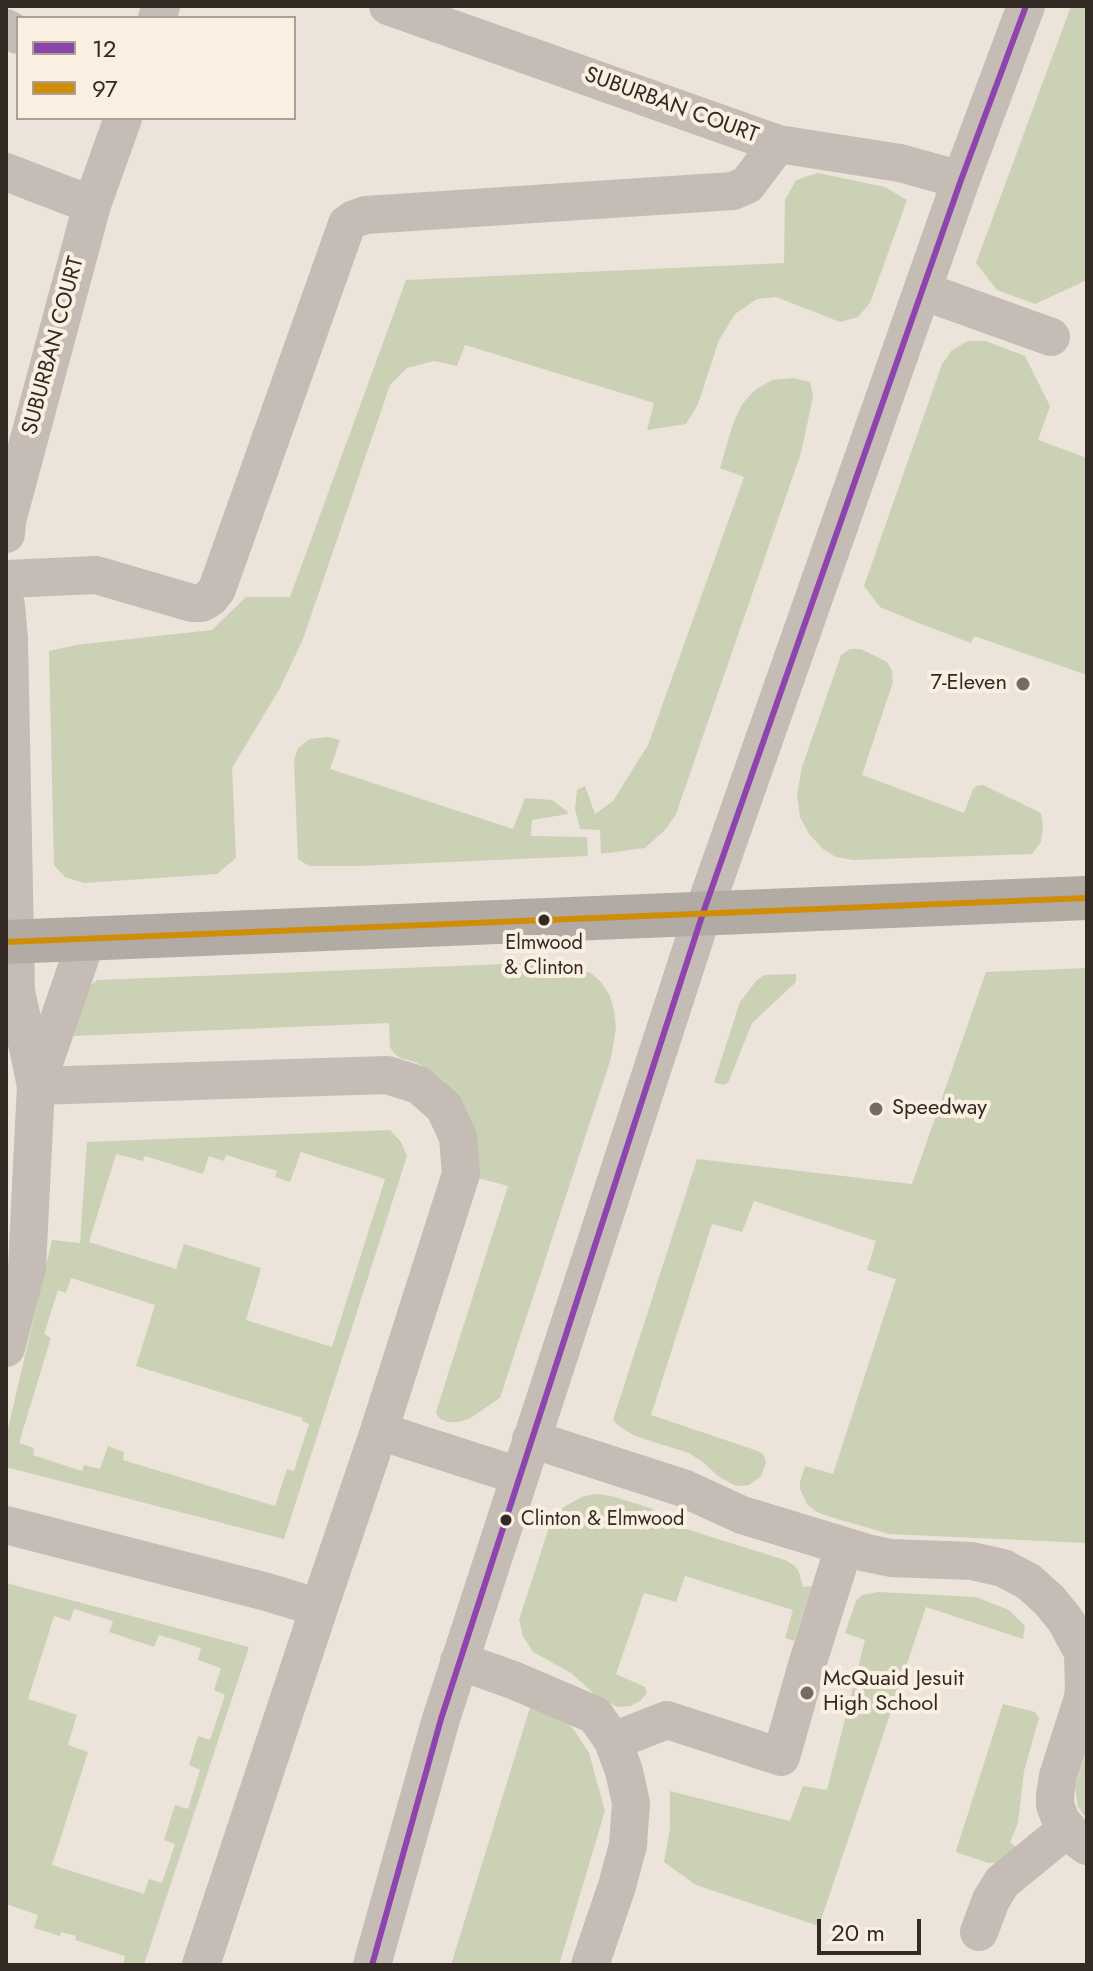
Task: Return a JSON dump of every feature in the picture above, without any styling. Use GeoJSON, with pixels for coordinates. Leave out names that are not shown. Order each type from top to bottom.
{"type":"FeatureCollection","features":[{"type":"Feature","properties":{"kind":"main road"},"geometry":{"type":"LineString","coordinates":[[11,942],[1087,898]]}},
{"type":"Feature","properties":{"kind":"street","name":"SUBURBAN COURT"},"geometry":{"type":"LineString","coordinates":[[388,6],[778,144],[900,163],[961,180]]}},
{"type":"Feature","properties":{"kind":"street"},"geometry":{"type":"LineString","coordinates":[[372,1965],[422,1781],[459,1661],[703,913],[961,180],[1026,6]]}},
{"type":"Feature","properties":{"kind":"street","name":"SUBURBAN COURT"},"geometry":{"type":"LineString","coordinates":[[6,534],[92,205],[122,120]]}},
{"type":"Feature","properties":{"kind":"street"},"geometry":{"type":"LineString","coordinates":[[6,579],[96,575],[192,603],[202,603],[210,598],[217,589],[347,224],[354,219],[366,215],[733,191],[747,185],[778,144]]}},
{"type":"Feature","properties":{"kind":"street"},"geometry":{"type":"LineString","coordinates":[[6,172],[92,205]]}},
{"type":"Feature","properties":{"kind":"street"},"geometry":{"type":"LineString","coordinates":[[923,291],[1051,337]]}},
{"type":"Feature","properties":{"kind":"street"},"geometry":{"type":"LineString","coordinates":[[6,605],[9,640],[11,942],[16,991],[36,1086],[27,1267],[6,1348]]}},
{"type":"Feature","properties":{"kind":"street"},"geometry":{"type":"LineString","coordinates":[[36,1086],[87,938]]}},
{"type":"Feature","properties":{"kind":"street"},"geometry":{"type":"LineString","coordinates":[[36,1086],[387,1075],[419,1085],[444,1107],[458,1137],[461,1174],[201,1965]]}},
{"type":"Feature","properties":{"kind":"street"},"geometry":{"type":"LineString","coordinates":[[379,1431],[519,1476]]}},
{"type":"Feature","properties":{"kind":"street"},"geometry":{"type":"LineString","coordinates":[[531,1439],[683,1488],[742,1515],[844,1547],[891,1558],[989,1564],[1017,1574],[1040,1590],[1059,1611],[1086,1656],[1082,1701],[1056,1785],[1055,1805],[1058,1814],[1077,1838],[1002,1882],[991,1900],[979,1932]]}},
{"type":"Feature","properties":{"kind":"street"},"geometry":{"type":"LineString","coordinates":[[6,1525],[319,1608]]}},
{"type":"Feature","properties":{"kind":"street"},"geometry":{"type":"LineString","coordinates":[[613,1741],[667,1720],[781,1757],[844,1547]]}},
{"type":"Feature","properties":{"kind":"street"},"geometry":{"type":"LineString","coordinates":[[459,1661],[595,1715],[613,1741],[631,1803],[628,1845],[590,1965]]}},
{"type":"Feature","properties":{"kind":"green space"},"geometry":{"type":"Polygon","coordinates":[[[1071,6],[1087,6],[1087,280],[1035,304],[997,290],[976,263],[1071,6]]]}},
{"type":"Feature","properties":{"kind":"green space"},"geometry":{"type":"Polygon","coordinates":[[[818,173],[885,187],[907,200],[870,303],[858,317],[840,322],[776,297],[757,299],[735,314],[719,340],[698,404],[686,424],[647,430],[654,403],[465,345],[457,366],[434,361],[407,368],[390,385],[303,639],[279,690],[232,768],[236,858],[217,874],[84,883],[65,877],[54,865],[49,651],[76,645],[212,630],[246,597],[290,597],[406,280],[784,263],[785,200],[796,180],[818,173]]]}},
{"type":"Feature","properties":{"kind":"green space"},"geometry":{"type":"Polygon","coordinates":[[[968,341],[986,341],[1025,356],[1050,406],[1038,440],[1087,458],[1087,675],[974,636],[971,643],[921,624],[880,607],[864,586],[942,364],[952,350],[968,341]]]}},
{"type":"Feature","properties":{"kind":"green space"},"geometry":{"type":"Polygon","coordinates":[[[793,378],[810,382],[813,397],[801,453],[676,814],[666,829],[645,848],[601,854],[600,830],[580,829],[575,809],[577,790],[585,786],[595,814],[613,801],[648,745],[744,477],[720,468],[733,424],[742,404],[755,390],[772,380],[793,378]]]}},
{"type":"Feature","properties":{"kind":"green space"},"geometry":{"type":"Polygon","coordinates":[[[850,649],[861,649],[887,662],[892,671],[893,682],[862,775],[964,813],[973,789],[983,785],[1041,813],[1041,842],[1032,854],[853,860],[836,857],[824,850],[809,834],[800,817],[797,794],[802,767],[841,655],[850,649]]]}},
{"type":"Feature","properties":{"kind":"green space"},"geometry":{"type":"Polygon","coordinates":[[[328,737],[340,740],[330,769],[513,829],[525,798],[552,800],[568,814],[532,820],[531,836],[587,837],[588,856],[309,866],[298,859],[294,760],[298,748],[310,739],[328,737]]]}},
{"type":"Feature","properties":{"kind":"green space"},"geometry":{"type":"Polygon","coordinates":[[[557,962],[592,974],[610,996],[616,1028],[611,1058],[500,1398],[469,1419],[458,1422],[447,1422],[439,1418],[436,1412],[508,1186],[478,1178],[454,1092],[432,1071],[394,1053],[390,1047],[389,1023],[74,1036],[72,1029],[87,988],[97,980],[557,962]]]}},
{"type":"Feature","properties":{"kind":"green space"},"geometry":{"type":"Polygon","coordinates":[[[1087,968],[1087,1543],[889,1534],[824,1515],[807,1504],[800,1489],[805,1466],[833,1474],[896,1279],[867,1270],[876,1241],[754,1201],[742,1232],[712,1224],[651,1415],[758,1451],[764,1455],[766,1462],[761,1476],[749,1485],[734,1485],[689,1453],[635,1436],[613,1420],[697,1159],[912,1184],[986,972],[1087,968]]]}},
{"type":"Feature","properties":{"kind":"green space"},"geometry":{"type":"Polygon","coordinates":[[[796,974],[796,982],[752,1023],[728,1083],[714,1082],[740,1002],[764,975],[796,974]]]}},
{"type":"Feature","properties":{"kind":"green space"},"geometry":{"type":"Polygon","coordinates":[[[390,1130],[401,1142],[407,1156],[284,1539],[6,1467],[6,1437],[52,1240],[80,1243],[87,1142],[390,1130]],[[301,1152],[290,1182],[275,1177],[277,1171],[226,1155],[224,1161],[209,1156],[203,1174],[145,1156],[143,1161],[116,1154],[89,1242],[176,1269],[184,1244],[261,1268],[246,1320],[332,1347],[385,1179],[301,1152]],[[71,1278],[66,1293],[58,1290],[44,1334],[51,1338],[19,1443],[34,1448],[33,1455],[82,1471],[84,1465],[100,1469],[108,1446],[124,1452],[123,1460],[275,1506],[287,1469],[294,1471],[309,1424],[302,1421],[303,1418],[136,1366],[155,1305],[71,1278]]]}},
{"type":"Feature","properties":{"kind":"green space"},"geometry":{"type":"Polygon","coordinates":[[[597,1494],[653,1509],[651,1518],[794,1565],[803,1587],[812,1586],[794,1641],[785,1638],[793,1610],[685,1576],[676,1602],[644,1593],[616,1674],[645,1687],[647,1693],[631,1706],[618,1707],[600,1699],[571,1673],[533,1652],[523,1636],[519,1620],[550,1524],[567,1505],[584,1496],[597,1494]]]}},
{"type":"Feature","properties":{"kind":"green space"},"geometry":{"type":"Polygon","coordinates":[[[6,1583],[249,1647],[144,1965],[123,1965],[125,1956],[75,1940],[76,1936],[61,1932],[60,1936],[34,1928],[38,1915],[6,1904],[6,1583]],[[74,1609],[70,1621],[54,1616],[28,1699],[77,1715],[68,1745],[88,1752],[52,1865],[144,1894],[149,1879],[162,1883],[175,1844],[164,1840],[175,1805],[188,1809],[200,1770],[189,1765],[198,1736],[210,1740],[225,1695],[214,1690],[221,1668],[198,1660],[201,1648],[159,1635],[154,1647],[109,1632],[113,1621],[74,1609]]]}},
{"type":"Feature","properties":{"kind":"green space"},"geometry":{"type":"Polygon","coordinates":[[[878,1592],[976,1597],[1009,1610],[1025,1626],[1023,1639],[926,1607],[819,1926],[696,1885],[664,1862],[670,1829],[670,1791],[790,1821],[803,1786],[827,1790],[865,1640],[845,1633],[856,1601],[862,1595],[878,1592]]]}},
{"type":"Feature","properties":{"kind":"green space"},"geometry":{"type":"Polygon","coordinates":[[[535,1691],[574,1730],[589,1753],[605,1811],[559,1965],[451,1965],[535,1691]]]}},
{"type":"Feature","properties":{"kind":"green space"},"geometry":{"type":"Polygon","coordinates":[[[1003,1704],[1035,1712],[1039,1718],[1024,1771],[1018,1823],[1010,1842],[1016,1847],[999,1862],[989,1863],[956,1851],[1003,1704]]]}},
{"type":"Feature","properties":{"kind":"green space"},"geometry":{"type":"Polygon","coordinates":[[[1087,1749],[1087,1820],[1078,1807],[1075,1787],[1087,1749]]]}},
{"type":"Feature","properties":{"kind":"transit line","name":"12"},"geometry":{"type":"LineString","coordinates":[[372,1965],[441,1719],[703,913],[961,180],[1026,6]]}},
{"type":"Feature","properties":{"kind":"transit line","name":"97"},"geometry":{"type":"LineString","coordinates":[[6,942],[1087,898]]}},
{"type":"Feature","properties":{"kind":"place","name":"7-Eleven"},"geometry":{"type":"Point","coordinates":[1023,684]}},
{"type":"Feature","properties":{"kind":"place","name":"Elmwood & Clinton"},"geometry":{"type":"Point","coordinates":[544,920]}},
{"type":"Feature","properties":{"kind":"place","name":"Speedway"},"geometry":{"type":"Point","coordinates":[876,1109]}},
{"type":"Feature","properties":{"kind":"place","name":"Clinton & Elmwood"},"geometry":{"type":"Point","coordinates":[506,1520]}},
{"type":"Feature","properties":{"kind":"place","name":"McQuaid Jesuit High School"},"geometry":{"type":"Point","coordinates":[807,1693]}}]}
